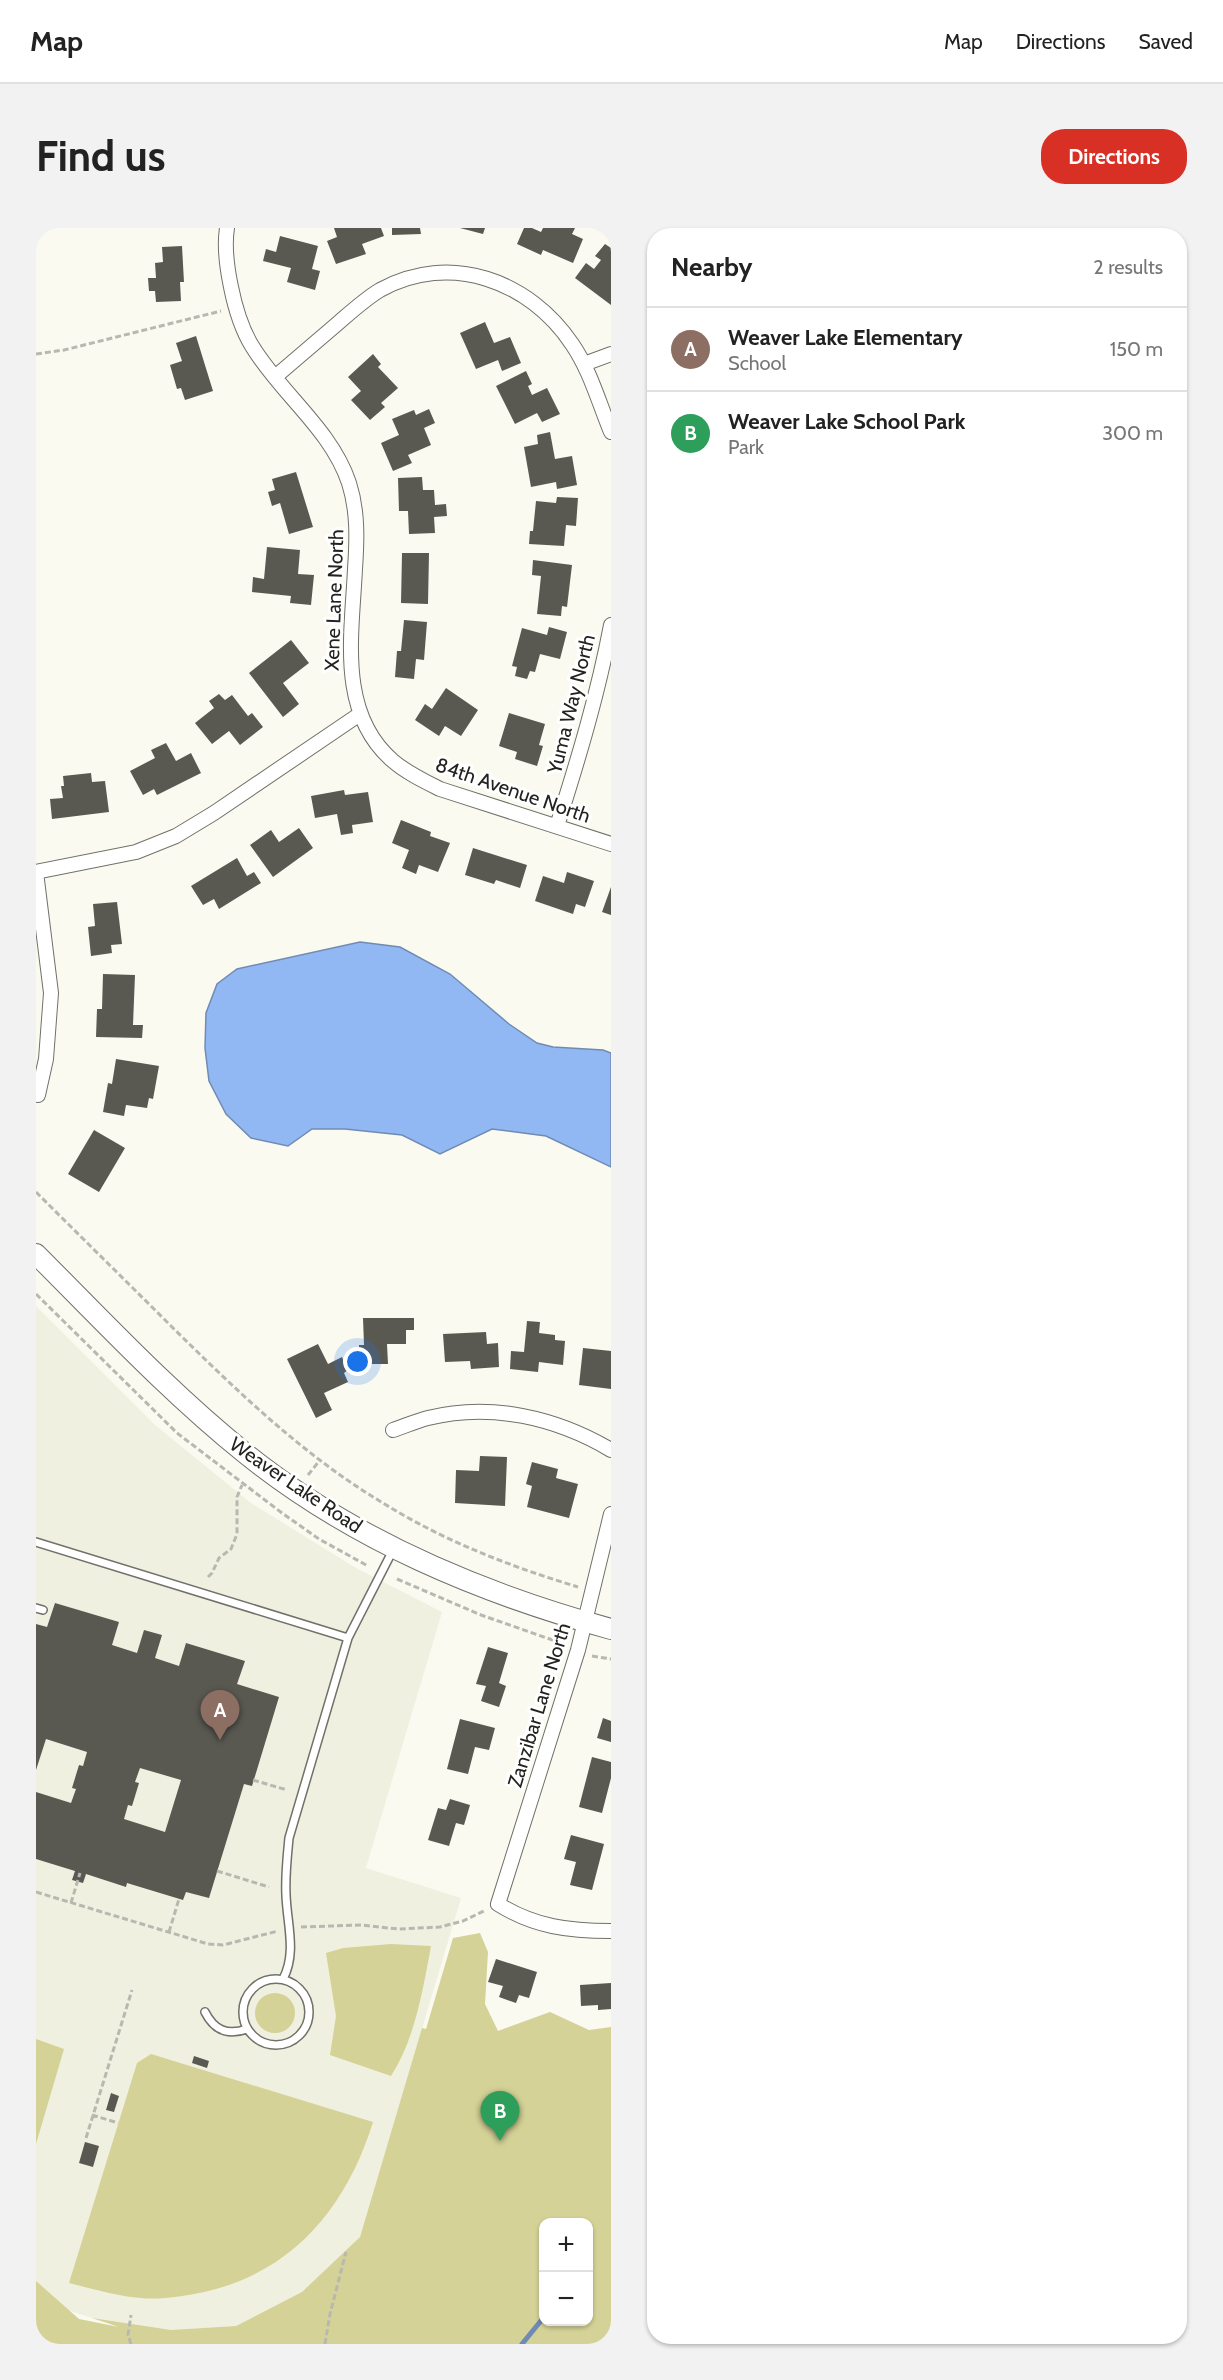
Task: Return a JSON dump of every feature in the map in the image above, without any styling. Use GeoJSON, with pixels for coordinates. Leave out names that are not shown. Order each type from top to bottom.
{"type":"FeatureCollection","features":[{"type":"Feature","properties":{"kind":"main road","name":"Weaver Lake Road"},"geometry":{"type":"LineString","coordinates":[[36,1254],[162,1380],[248,1455],[326,1509],[394,1549],[467,1582],[611,1629]]}},
{"type":"Feature","properties":{"kind":"street","name":"Xene Lane North"},"geometry":{"type":"LineString","coordinates":[[227,228],[227,270],[235,308],[251,346],[274,378],[336,453],[349,483],[355,512],[357,542],[350,656],[351,684],[360,714]]}},
{"type":"Feature","properties":{"kind":"street"},"geometry":{"type":"LineString","coordinates":[[274,378],[353,310],[381,290],[412,277],[442,273],[477,275],[508,285],[536,302],[560,326],[584,364],[611,432]]}},
{"type":"Feature","properties":{"kind":"street"},"geometry":{"type":"LineString","coordinates":[[584,364],[611,354]]}},
{"type":"Feature","properties":{"kind":"street","name":"Yuma Way North"},"geometry":{"type":"LineString","coordinates":[[557,826],[590,721],[611,625]]}},
{"type":"Feature","properties":{"kind":"street"},"geometry":{"type":"LineString","coordinates":[[38,1095],[46,1059],[51,993],[36,872],[136,852],[176,836],[214,813],[360,714]]}},
{"type":"Feature","properties":{"kind":"street","name":"84th Avenue North"},"geometry":{"type":"LineString","coordinates":[[360,714],[375,740],[393,761],[417,778],[440,789],[611,844]]}},
{"type":"Feature","properties":{"kind":"street"},"geometry":{"type":"LineString","coordinates":[[393,1430],[429,1417],[470,1412],[513,1414],[554,1423],[611,1450]]}},
{"type":"Feature","properties":{"kind":"street","name":"Zanzibar Lane North"},"geometry":{"type":"LineString","coordinates":[[498,1904],[578,1650],[611,1514]]}},
{"type":"Feature","properties":{"kind":"street"},"geometry":{"type":"LineString","coordinates":[[498,1904],[513,1914],[570,1931],[611,1931]]}},
{"type":"Feature","properties":{"kind":"lane"},"geometry":{"type":"LineString","coordinates":[[36,1542],[348,1638]]}},
{"type":"Feature","properties":{"kind":"lane"},"geometry":{"type":"LineString","coordinates":[[283,1979],[289,1969],[290,1956],[285,1866],[289,1838],[348,1638],[394,1549]]}},
{"type":"Feature","properties":{"kind":"lane"},"geometry":{"type":"LineString","coordinates":[[272,1978],[283,1979],[294,1984],[303,1992],[308,2002],[307,2025],[291,2042],[268,2045],[257,2040],[247,2029],[242,2010],[245,1999],[251,1989],[261,1982],[272,1978]]}},
{"type":"Feature","properties":{"kind":"lane"},"geometry":{"type":"LineString","coordinates":[[205,2012],[210,2023],[228,2033],[247,2029]]}},
{"type":"Feature","properties":{"kind":"path"},"geometry":{"type":"LineString","coordinates":[[36,354],[235,308]]}},
{"type":"Feature","properties":{"kind":"path"},"geometry":{"type":"LineString","coordinates":[[36,1192],[221,1376],[320,1460],[382,1503],[441,1535],[479,1553],[591,1591]]}},
{"type":"Feature","properties":{"kind":"path"},"geometry":{"type":"LineString","coordinates":[[36,1294],[161,1419],[242,1485],[319,1539],[368,1566]]}},
{"type":"Feature","properties":{"kind":"path"},"geometry":{"type":"LineString","coordinates":[[308,1475],[320,1460]]}},
{"type":"Feature","properties":{"kind":"path"},"geometry":{"type":"LineString","coordinates":[[208,1577],[219,1558],[231,1549],[237,1534],[237,1497],[242,1485]]}},
{"type":"Feature","properties":{"kind":"path"},"geometry":{"type":"LineString","coordinates":[[282,1513],[286,1508]]}},
{"type":"Feature","properties":{"kind":"path"},"geometry":{"type":"LineString","coordinates":[[397,1579],[481,1615],[564,1644]]}},
{"type":"Feature","properties":{"kind":"path"},"geometry":{"type":"LineString","coordinates":[[591,1656],[611,1659]]}},
{"type":"Feature","properties":{"kind":"path"},"geometry":{"type":"LineString","coordinates":[[253,1780],[287,1790]]}},
{"type":"Feature","properties":{"kind":"path"},"geometry":{"type":"LineString","coordinates":[[217,1871],[269,1887]]}},
{"type":"Feature","properties":{"kind":"path"},"geometry":{"type":"LineString","coordinates":[[71,1903],[80,1873]]}},
{"type":"Feature","properties":{"kind":"path"},"geometry":{"type":"LineString","coordinates":[[36,1892],[208,1944],[223,1945],[278,1931]]}},
{"type":"Feature","properties":{"kind":"path"},"geometry":{"type":"LineString","coordinates":[[168,1932],[179,1899]]}},
{"type":"Feature","properties":{"kind":"path"},"geometry":{"type":"LineString","coordinates":[[302,1928],[361,1925],[398,1929],[440,1927],[463,1921],[498,1904]]}},
{"type":"Feature","properties":{"kind":"path"},"geometry":{"type":"LineString","coordinates":[[86,2138],[132,1990]]}},
{"type":"Feature","properties":{"kind":"path"},"geometry":{"type":"LineString","coordinates":[[92,2115],[118,2123]]}},
{"type":"Feature","properties":{"kind":"path"},"geometry":{"type":"LineString","coordinates":[[325,2344],[330,2314],[346,2252]]}},
{"type":"Feature","properties":{"kind":"path"},"geometry":{"type":"LineString","coordinates":[[131,2315],[128,2335],[131,2344]]}},
{"type":"Feature","properties":{"kind":"shaded area"},"geometry":{"type":"Polygon","coordinates":[[[36,1306],[155,1425],[251,1503],[356,1568],[442,1612],[366,1868],[461,1898],[360,2237],[303,2292],[236,2326],[165,2331],[92,2318],[36,2300],[36,1306]]]}},
{"type":"Feature","properties":{"kind":"shaded area"},"geometry":{"type":"Polygon","coordinates":[[[480,1933],[488,1952],[485,2004],[498,2031],[550,2012],[589,2030],[611,2027],[611,2344],[36,2344],[36,2281],[79,2319],[119,2327],[92,2318],[171,2330],[236,2326],[302,2292],[360,2237],[422,2028],[426,2029],[453,1938],[480,1933]]]}},
{"type":"Feature","properties":{"kind":"shaded area"},"geometry":{"type":"Polygon","coordinates":[[[391,1944],[431,1946],[412,2030],[391,2076],[330,2055],[336,2016],[326,1953],[343,1948],[391,1944]]]}},
{"type":"Feature","properties":{"kind":"shaded area"},"geometry":{"type":"Polygon","coordinates":[[[275,1993],[289,1999],[295,2013],[289,2027],[275,2033],[261,2027],[255,2013],[261,1999],[275,1993]]]}},
{"type":"Feature","properties":{"kind":"shaded area"},"geometry":{"type":"Polygon","coordinates":[[[36,2039],[64,2049],[36,2144],[36,2039]]]}},
{"type":"Feature","properties":{"kind":"shaded area"},"geometry":{"type":"Polygon","coordinates":[[[151,2054],[373,2122],[362,2153],[332,2207],[290,2252],[265,2269],[236,2282],[204,2292],[181,2296],[141,2298],[69,2283],[137,2063],[151,2054]]]}},
{"type":"Feature","properties":{"kind":"water"},"geometry":{"type":"Polygon","coordinates":[[[360,942],[400,947],[450,974],[509,1024],[537,1043],[553,1047],[603,1050],[611,1053],[611,1167],[546,1136],[492,1129],[440,1154],[402,1135],[345,1129],[312,1129],[288,1146],[251,1138],[226,1114],[209,1081],[205,1048],[206,1013],[217,984],[237,969],[360,942]]]}},
{"type":"Feature","properties":{"kind":"building"},"geometry":{"type":"Polygon","coordinates":[[[334,228],[381,228],[384,236],[362,244],[366,254],[336,264],[327,241],[337,237],[334,228]]]}},
{"type":"Feature","properties":{"kind":"building"},"geometry":{"type":"Polygon","coordinates":[[[392,228],[420,228],[421,234],[392,235],[392,228]]]}},
{"type":"Feature","properties":{"kind":"building"},"geometry":{"type":"Polygon","coordinates":[[[460,228],[485,228],[483,234],[460,228]]]}},
{"type":"Feature","properties":{"kind":"building"},"geometry":{"type":"Polygon","coordinates":[[[524,228],[532,228],[541,232],[543,228],[575,228],[572,234],[583,239],[573,263],[543,250],[541,255],[517,244],[524,228]]]}},
{"type":"Feature","properties":{"kind":"building"},"geometry":{"type":"Polygon","coordinates":[[[280,236],[318,246],[312,269],[320,271],[315,290],[287,282],[291,268],[263,261],[266,249],[276,252],[280,236]]]}},
{"type":"Feature","properties":{"kind":"building"},"geometry":{"type":"Polygon","coordinates":[[[605,244],[611,248],[611,305],[575,278],[586,263],[594,269],[601,260],[595,256],[605,244]]]}},
{"type":"Feature","properties":{"kind":"building"},"geometry":{"type":"Polygon","coordinates":[[[182,246],[184,282],[180,282],[181,301],[156,302],[155,291],[149,291],[148,278],[156,278],[155,263],[163,262],[162,247],[182,246]]]}},
{"type":"Feature","properties":{"kind":"building"},"geometry":{"type":"Polygon","coordinates":[[[485,322],[494,343],[510,337],[521,363],[502,371],[498,360],[476,369],[460,333],[485,322]]]}},
{"type":"Feature","properties":{"kind":"building"},"geometry":{"type":"Polygon","coordinates":[[[196,336],[213,391],[185,400],[181,388],[177,389],[170,365],[182,361],[176,343],[196,336]]]}},
{"type":"Feature","properties":{"kind":"building"},"geometry":{"type":"Polygon","coordinates":[[[373,354],[381,364],[378,367],[398,388],[381,403],[385,407],[370,420],[351,400],[361,391],[348,377],[373,354]]]}},
{"type":"Feature","properties":{"kind":"building"},"geometry":{"type":"Polygon","coordinates":[[[526,371],[532,384],[528,386],[532,395],[547,388],[560,414],[542,422],[537,413],[515,424],[496,386],[526,371]]]}},
{"type":"Feature","properties":{"kind":"building"},"geometry":{"type":"Polygon","coordinates":[[[429,409],[435,423],[424,428],[431,445],[408,455],[412,463],[393,471],[381,443],[399,435],[392,419],[414,410],[416,415],[429,409]]]}},
{"type":"Feature","properties":{"kind":"building"},"geometry":{"type":"Polygon","coordinates":[[[550,432],[555,459],[572,456],[577,485],[557,489],[556,482],[531,487],[524,447],[538,444],[537,435],[550,432]]]}},
{"type":"Feature","properties":{"kind":"building"},"geometry":{"type":"Polygon","coordinates":[[[296,472],[313,527],[289,534],[280,503],[272,506],[268,492],[275,490],[272,479],[296,472]]]}},
{"type":"Feature","properties":{"kind":"building"},"geometry":{"type":"Polygon","coordinates":[[[422,477],[423,490],[434,490],[435,505],[446,504],[447,516],[434,517],[435,533],[409,534],[408,511],[399,511],[398,478],[422,477]]]}},
{"type":"Feature","properties":{"kind":"building"},"geometry":{"type":"Polygon","coordinates":[[[557,497],[578,498],[576,526],[566,525],[564,546],[529,544],[530,531],[533,531],[536,501],[556,503],[557,497]]]}},
{"type":"Feature","properties":{"kind":"building"},"geometry":{"type":"Polygon","coordinates":[[[267,547],[300,550],[298,574],[314,575],[311,605],[290,603],[291,596],[252,592],[253,577],[264,579],[267,547]]]}},
{"type":"Feature","properties":{"kind":"building"},"geometry":{"type":"Polygon","coordinates":[[[402,553],[429,553],[428,604],[401,603],[402,553]]]}},
{"type":"Feature","properties":{"kind":"building"},"geometry":{"type":"Polygon","coordinates":[[[533,560],[572,565],[567,607],[562,606],[561,616],[537,614],[541,576],[532,575],[533,560]]]}},
{"type":"Feature","properties":{"kind":"building"},"geometry":{"type":"Polygon","coordinates":[[[404,620],[427,622],[424,660],[416,659],[414,679],[395,677],[397,651],[401,651],[404,620]]]}},
{"type":"Feature","properties":{"kind":"building"},"geometry":{"type":"Polygon","coordinates":[[[549,627],[567,632],[560,659],[540,654],[535,672],[530,671],[527,679],[515,676],[517,667],[512,666],[522,628],[547,635],[549,627]]]}},
{"type":"Feature","properties":{"kind":"building"},"geometry":{"type":"Polygon","coordinates":[[[291,640],[309,663],[283,683],[299,704],[283,717],[249,673],[291,640]]]}},
{"type":"Feature","properties":{"kind":"building"},"geometry":{"type":"Polygon","coordinates":[[[446,688],[478,710],[461,736],[445,726],[439,736],[415,720],[425,704],[432,709],[446,688]]]}},
{"type":"Feature","properties":{"kind":"building"},"geometry":{"type":"Polygon","coordinates":[[[219,694],[225,700],[232,695],[248,716],[252,713],[263,727],[240,745],[229,731],[212,744],[195,723],[214,708],[209,701],[219,694]]]}},
{"type":"Feature","properties":{"kind":"building"},"geometry":{"type":"Polygon","coordinates":[[[509,713],[545,724],[539,745],[543,746],[537,766],[515,759],[517,752],[499,746],[509,713]]]}},
{"type":"Feature","properties":{"kind":"building"},"geometry":{"type":"Polygon","coordinates":[[[166,743],[176,761],[191,753],[201,773],[157,795],[154,789],[143,795],[130,771],[155,758],[151,750],[166,743]]]}},
{"type":"Feature","properties":{"kind":"building"},"geometry":{"type":"Polygon","coordinates":[[[91,773],[92,782],[105,781],[109,812],[52,819],[50,799],[63,798],[61,786],[64,786],[63,776],[91,773]]]}},
{"type":"Feature","properties":{"kind":"building"},"geometry":{"type":"Polygon","coordinates":[[[344,790],[345,795],[368,792],[373,822],[352,825],[353,833],[341,835],[337,814],[315,818],[311,796],[344,790]]]}},
{"type":"Feature","properties":{"kind":"building"},"geometry":{"type":"Polygon","coordinates":[[[401,820],[431,832],[430,836],[450,843],[438,872],[419,865],[416,874],[402,868],[409,850],[392,843],[401,820]]]}},
{"type":"Feature","properties":{"kind":"building"},"geometry":{"type":"Polygon","coordinates":[[[299,828],[313,848],[273,877],[250,845],[271,830],[279,842],[299,828]]]}},
{"type":"Feature","properties":{"kind":"building"},"geometry":{"type":"Polygon","coordinates":[[[473,848],[527,865],[520,888],[496,880],[494,884],[465,875],[473,848]]]}},
{"type":"Feature","properties":{"kind":"building"},"geometry":{"type":"Polygon","coordinates":[[[237,858],[247,876],[254,872],[261,883],[219,909],[214,899],[203,905],[191,886],[237,858]]]}},
{"type":"Feature","properties":{"kind":"building"},"geometry":{"type":"Polygon","coordinates":[[[567,872],[594,881],[585,907],[576,904],[573,914],[535,901],[543,876],[564,883],[567,872]]]}},
{"type":"Feature","properties":{"kind":"building"},"geometry":{"type":"Polygon","coordinates":[[[611,887],[611,915],[602,912],[611,887]]]}},
{"type":"Feature","properties":{"kind":"building"},"geometry":{"type":"Polygon","coordinates":[[[117,902],[122,944],[111,945],[112,953],[91,956],[88,927],[95,926],[93,904],[117,902]]]}},
{"type":"Feature","properties":{"kind":"building"},"geometry":{"type":"Polygon","coordinates":[[[103,974],[135,975],[133,1025],[143,1025],[142,1038],[96,1037],[97,1009],[102,1009],[103,974]]]}},
{"type":"Feature","properties":{"kind":"building"},"geometry":{"type":"Polygon","coordinates":[[[116,1059],[159,1066],[153,1099],[149,1098],[147,1108],[126,1105],[124,1116],[103,1112],[108,1083],[112,1084],[116,1059]]]}},
{"type":"Feature","properties":{"kind":"building"},"geometry":{"type":"Polygon","coordinates":[[[94,1130],[125,1148],[99,1192],[68,1174],[94,1130]]]}},
{"type":"Feature","properties":{"kind":"building"},"geometry":{"type":"Polygon","coordinates":[[[363,1318],[414,1318],[414,1330],[406,1330],[406,1344],[387,1344],[388,1364],[359,1364],[359,1345],[364,1345],[363,1318]]]}},
{"type":"Feature","properties":{"kind":"building"},"geometry":{"type":"Polygon","coordinates":[[[527,1321],[540,1322],[539,1333],[555,1335],[555,1340],[565,1341],[563,1365],[539,1362],[538,1372],[510,1369],[511,1351],[524,1352],[527,1321]]]}},
{"type":"Feature","properties":{"kind":"building"},"geometry":{"type":"Polygon","coordinates":[[[486,1332],[487,1344],[498,1343],[499,1367],[471,1369],[470,1361],[445,1362],[443,1334],[486,1332]]]}},
{"type":"Feature","properties":{"kind":"building"},"geometry":{"type":"Polygon","coordinates":[[[318,1344],[328,1364],[342,1357],[348,1370],[344,1373],[348,1382],[324,1393],[332,1410],[316,1418],[287,1359],[318,1344]]]}},
{"type":"Feature","properties":{"kind":"building"},"geometry":{"type":"Polygon","coordinates":[[[583,1348],[611,1351],[611,1389],[579,1385],[583,1348]]]}},
{"type":"Feature","properties":{"kind":"building"},"geometry":{"type":"Polygon","coordinates":[[[480,1456],[507,1457],[505,1506],[455,1503],[456,1470],[479,1471],[480,1456]]]}},
{"type":"Feature","properties":{"kind":"building"},"geometry":{"type":"Polygon","coordinates":[[[532,1462],[558,1469],[556,1478],[578,1484],[569,1518],[527,1507],[532,1486],[526,1484],[532,1462]]]}},
{"type":"Feature","properties":{"kind":"building"},"geometry":{"type":"Polygon","coordinates":[[[55,1603],[119,1622],[112,1645],[137,1653],[144,1630],[162,1635],[155,1658],[179,1666],[186,1643],[245,1661],[237,1684],[279,1697],[252,1786],[244,1784],[209,1898],[186,1892],[183,1900],[127,1883],[126,1887],[86,1874],[83,1883],[72,1880],[75,1871],[36,1859],[36,1792],[71,1803],[76,1789],[72,1788],[79,1765],[83,1766],[87,1752],[46,1739],[36,1770],[36,1624],[47,1627],[55,1603]],[[140,1768],[135,1782],[139,1783],[132,1806],[128,1805],[124,1819],[165,1832],[181,1780],[140,1768]]]}},
{"type":"Feature","properties":{"kind":"building"},"geometry":{"type":"Polygon","coordinates":[[[488,1647],[508,1653],[499,1683],[506,1686],[499,1707],[481,1701],[486,1686],[476,1684],[488,1647]]]}},
{"type":"Feature","properties":{"kind":"building"},"geometry":{"type":"Polygon","coordinates":[[[603,1718],[611,1721],[611,1742],[597,1738],[603,1718]]]}},
{"type":"Feature","properties":{"kind":"building"},"geometry":{"type":"Polygon","coordinates":[[[460,1719],[495,1728],[489,1750],[475,1747],[468,1774],[447,1769],[460,1719]]]}},
{"type":"Feature","properties":{"kind":"building"},"geometry":{"type":"Polygon","coordinates":[[[592,1757],[611,1762],[611,1778],[602,1813],[579,1807],[592,1757]]]}},
{"type":"Feature","properties":{"kind":"building"},"geometry":{"type":"Polygon","coordinates":[[[450,1799],[470,1805],[464,1825],[456,1823],[449,1846],[428,1840],[438,1808],[446,1810],[450,1799]]]}},
{"type":"Feature","properties":{"kind":"building"},"geometry":{"type":"Polygon","coordinates":[[[571,1835],[604,1844],[592,1890],[570,1885],[576,1862],[564,1859],[571,1835]]]}},
{"type":"Feature","properties":{"kind":"building"},"geometry":{"type":"Polygon","coordinates":[[[496,1959],[537,1972],[529,1998],[519,1995],[516,2003],[499,1997],[503,1986],[488,1982],[496,1959]]]}},
{"type":"Feature","properties":{"kind":"building"},"geometry":{"type":"Polygon","coordinates":[[[611,1983],[611,2009],[598,2010],[598,2005],[581,2006],[580,1985],[611,1983]]]}},
{"type":"Feature","properties":{"kind":"building"},"geometry":{"type":"Polygon","coordinates":[[[194,2056],[209,2061],[207,2068],[192,2063],[194,2056]]]}},
{"type":"Feature","properties":{"kind":"building"},"geometry":{"type":"Polygon","coordinates":[[[111,2093],[119,2096],[114,2112],[106,2110],[111,2093]]]}},
{"type":"Feature","properties":{"kind":"building"},"geometry":{"type":"Polygon","coordinates":[[[85,2142],[99,2146],[93,2167],[79,2163],[85,2142]]]}},
{"type":"Feature","properties":{"kind":"waterway"},"geometry":{"type":"LineString","coordinates":[[522,2344],[539,2323]]}},
{"type":"Feature","properties":{"kind":"place","name":"Weaver Lake Elementary"},"geometry":{"type":"Point","coordinates":[220,1740]}},
{"type":"Feature","properties":{"kind":"place","name":"Weaver Lake School Park"},"geometry":{"type":"Point","coordinates":[500,2141]}}]}
